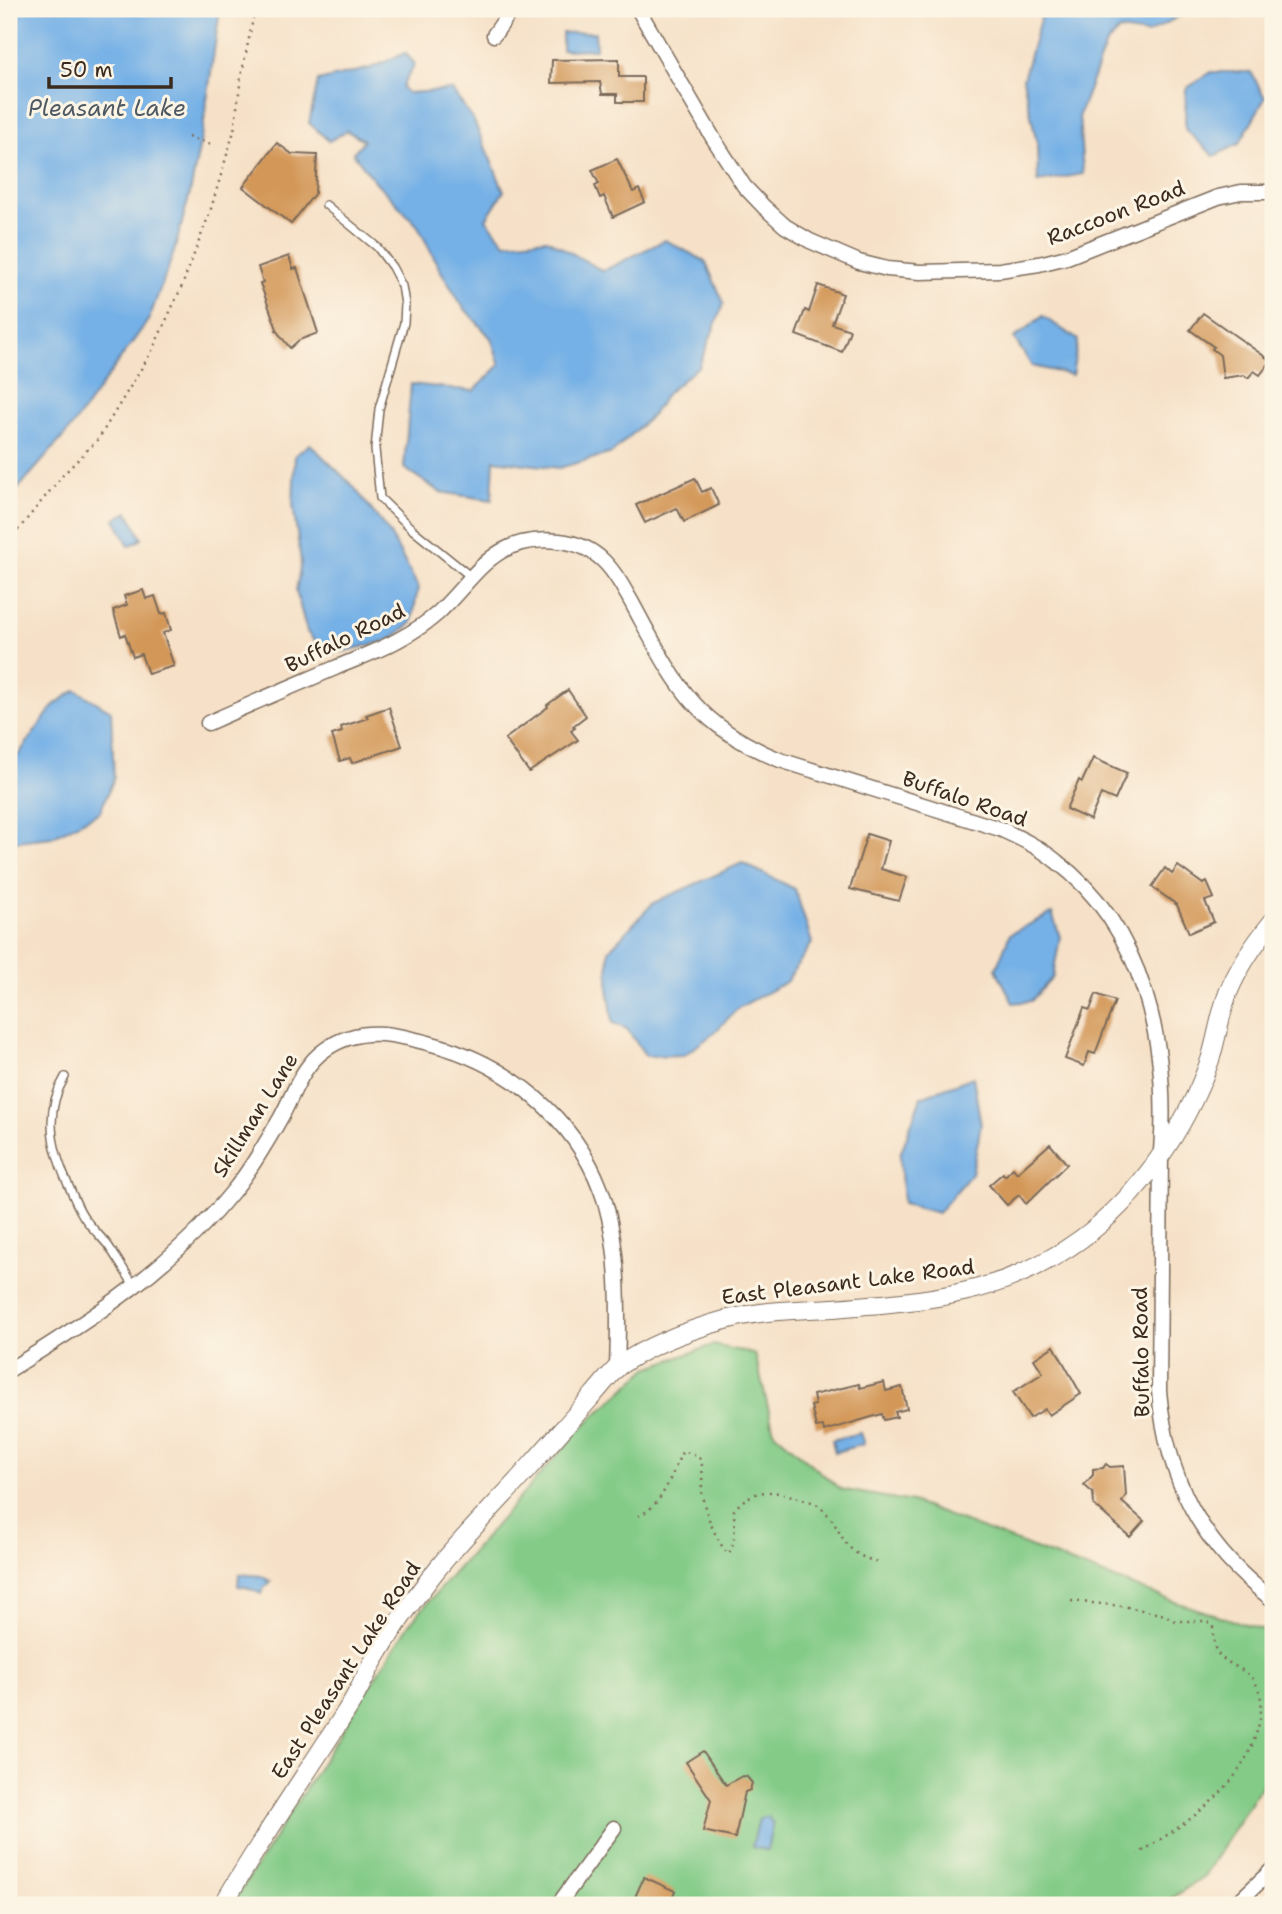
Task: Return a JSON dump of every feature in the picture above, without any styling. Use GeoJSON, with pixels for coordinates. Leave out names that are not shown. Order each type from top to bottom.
{"type":"FeatureCollection","features":[{"type":"Feature","properties":{"kind":"street"},"geometry":{"type":"LineString","coordinates":[[494,35],[512,9]]}},
{"type":"Feature","properties":{"kind":"street","name":"Raccoon Road"},"geometry":{"type":"LineString","coordinates":[[638,9],[744,186],[785,226],[821,247],[859,262],[887,269],[920,272],[1000,270],[1039,264],[1067,257],[1218,197],[1241,192],[1273,192]]}},
{"type":"Feature","properties":{"kind":"street","name":"Buffalo Road"},"geometry":{"type":"LineString","coordinates":[[208,723],[400,640],[437,614],[470,576],[492,557],[509,547],[528,541],[547,540],[580,546],[596,554],[610,566],[621,581],[673,679],[700,711],[731,736],[780,761],[1000,829],[1056,861],[1081,882],[1116,928],[1140,976],[1158,1041],[1164,1115],[1161,1152],[1159,1391],[1169,1454],[1188,1503],[1210,1539],[1231,1564],[1273,1600]]}},
{"type":"Feature","properties":{"kind":"street","name":"East Pleasant Lake Road"},"geometry":{"type":"LineString","coordinates":[[223,1905],[350,1705],[403,1615],[468,1533],[617,1368],[672,1338],[737,1317],[789,1309],[952,1296],[984,1288],[1020,1275],[1072,1245],[1112,1213],[1138,1185],[1180,1125],[1210,1059],[1228,994],[1240,967],[1273,921]]}},
{"type":"Feature","properties":{"kind":"street","name":"Skillman Lane"},"geometry":{"type":"LineString","coordinates":[[9,1370],[135,1286],[178,1251],[236,1188],[260,1153],[299,1078],[311,1062],[341,1040],[379,1032],[397,1034],[452,1049],[506,1076],[553,1114],[586,1160],[602,1191],[610,1227],[618,1307],[617,1368]]}},
{"type":"Feature","properties":{"kind":"street"},"geometry":{"type":"LineString","coordinates":[[558,1905],[614,1828]]}},
{"type":"Feature","properties":{"kind":"street"},"geometry":{"type":"LineString","coordinates":[[1236,1905],[1273,1869]]}},
{"type":"Feature","properties":{"kind":"lane"},"geometry":{"type":"LineString","coordinates":[[326,205],[377,247],[402,286],[404,323],[379,409],[375,449],[380,498],[413,530],[470,576]]}},
{"type":"Feature","properties":{"kind":"lane"},"geometry":{"type":"LineString","coordinates":[[65,1077],[53,1108],[51,1126],[61,1171],[84,1219],[106,1244],[135,1286]]}},
{"type":"Feature","properties":{"kind":"path"},"geometry":{"type":"LineString","coordinates":[[9,541],[63,475],[99,438],[152,351],[177,297],[210,212],[234,131],[241,77],[255,9]]}},
{"type":"Feature","properties":{"kind":"path"},"geometry":{"type":"LineString","coordinates":[[188,137],[211,144]]}},
{"type":"Feature","properties":{"kind":"path"},"geometry":{"type":"LineString","coordinates":[[638,1516],[651,1511],[664,1491],[682,1452],[687,1452],[696,1455],[701,1461],[702,1497],[720,1545],[728,1554],[734,1539],[734,1510],[744,1498],[763,1492],[782,1492],[818,1505],[838,1530],[847,1547],[864,1559],[877,1562]]}},
{"type":"Feature","properties":{"kind":"path"},"geometry":{"type":"LineString","coordinates":[[1071,1601],[1123,1606],[1165,1615],[1175,1621],[1207,1621],[1213,1626],[1215,1650],[1227,1661],[1251,1675],[1257,1685],[1262,1706],[1254,1745],[1232,1780],[1199,1814],[1138,1854]]}},
{"type":"Feature","properties":{"kind":"green space"},"geometry":{"type":"Polygon","coordinates":[[[713,1345],[755,1354],[774,1432],[840,1489],[912,1502],[1175,1602],[1273,1633],[1273,1767],[1204,1876],[1162,1905],[232,1905],[409,1624],[581,1428],[648,1368],[713,1345]]]}},
{"type":"Feature","properties":{"kind":"water","name":"Pleasant Lake"},"geometry":{"type":"Polygon","coordinates":[[[9,9],[220,9],[203,128],[190,193],[174,252],[149,319],[71,428],[9,499],[9,9]]]}},
{"type":"Feature","properties":{"kind":"water"},"geometry":{"type":"Polygon","coordinates":[[[1043,9],[1188,11],[1147,34],[1119,30],[1105,46],[1079,115],[1083,174],[1038,182],[1037,143],[1023,79],[1043,9]]]}},
{"type":"Feature","properties":{"kind":"water"},"geometry":{"type":"Polygon","coordinates":[[[595,32],[596,49],[562,50],[562,33],[595,32]]]}},
{"type":"Feature","properties":{"kind":"water"},"geometry":{"type":"Polygon","coordinates":[[[405,53],[415,64],[402,87],[407,93],[452,90],[474,121],[504,191],[486,219],[505,243],[547,239],[603,271],[665,240],[705,261],[724,303],[699,366],[667,393],[652,415],[612,453],[559,468],[494,460],[492,500],[440,492],[404,468],[411,384],[474,391],[500,365],[491,338],[463,307],[418,226],[374,180],[353,153],[364,140],[347,131],[329,141],[309,123],[318,81],[371,68],[405,53]]]}},
{"type":"Feature","properties":{"kind":"water"},"geometry":{"type":"Polygon","coordinates":[[[1211,72],[1251,72],[1265,98],[1239,144],[1214,156],[1185,129],[1186,89],[1211,72]]]}},
{"type":"Feature","properties":{"kind":"water"},"geometry":{"type":"Polygon","coordinates":[[[1043,316],[1078,340],[1072,375],[1032,366],[1014,338],[1043,316]]]}},
{"type":"Feature","properties":{"kind":"water"},"geometry":{"type":"Polygon","coordinates":[[[310,444],[353,486],[390,534],[418,587],[412,623],[390,640],[346,651],[325,653],[307,632],[296,591],[301,562],[293,505],[295,455],[310,444]]]}},
{"type":"Feature","properties":{"kind":"water"},"geometry":{"type":"Polygon","coordinates":[[[128,512],[142,539],[129,546],[115,519],[128,512]]]}},
{"type":"Feature","properties":{"kind":"water"},"geometry":{"type":"Polygon","coordinates":[[[76,690],[111,711],[114,778],[100,812],[52,837],[9,842],[9,781],[16,758],[54,705],[76,690]]]}},
{"type":"Feature","properties":{"kind":"water"},"geometry":{"type":"Polygon","coordinates":[[[742,863],[795,889],[812,943],[786,982],[738,1008],[713,1034],[684,1055],[646,1056],[627,1029],[613,1023],[608,987],[609,950],[653,903],[742,863]]]}},
{"type":"Feature","properties":{"kind":"water"},"geometry":{"type":"Polygon","coordinates":[[[1052,913],[1060,937],[1053,977],[1031,1001],[1013,1003],[996,969],[1010,934],[1052,913]]]}},
{"type":"Feature","properties":{"kind":"water"},"geometry":{"type":"Polygon","coordinates":[[[973,1077],[981,1125],[972,1173],[938,1213],[903,1204],[900,1155],[921,1097],[973,1077]]]}},
{"type":"Feature","properties":{"kind":"water"},"geometry":{"type":"Polygon","coordinates":[[[860,1433],[864,1444],[835,1452],[832,1440],[860,1433]]]}},
{"type":"Feature","properties":{"kind":"water"},"geometry":{"type":"Polygon","coordinates":[[[239,1574],[261,1576],[271,1582],[261,1594],[238,1586],[239,1574]]]}},
{"type":"Feature","properties":{"kind":"water"},"geometry":{"type":"Polygon","coordinates":[[[769,1817],[773,1822],[767,1850],[752,1847],[759,1819],[769,1817]]]}},
{"type":"Feature","properties":{"kind":"building"},"geometry":{"type":"Polygon","coordinates":[[[619,59],[619,77],[643,77],[643,102],[617,102],[617,94],[602,94],[600,82],[551,83],[552,60],[619,59]]]}},
{"type":"Feature","properties":{"kind":"building"},"geometry":{"type":"Polygon","coordinates":[[[277,143],[292,154],[317,155],[315,193],[291,224],[243,187],[277,143]]]}},
{"type":"Feature","properties":{"kind":"building"},"geometry":{"type":"Polygon","coordinates":[[[617,159],[633,192],[639,189],[645,202],[613,217],[604,196],[600,198],[595,186],[599,184],[592,170],[617,159]]]}},
{"type":"Feature","properties":{"kind":"building"},"geometry":{"type":"Polygon","coordinates":[[[289,256],[293,269],[297,268],[318,333],[299,340],[290,348],[276,330],[260,283],[263,282],[258,267],[289,256]]]}},
{"type":"Feature","properties":{"kind":"building"},"geometry":{"type":"Polygon","coordinates":[[[818,285],[843,294],[832,324],[850,330],[842,352],[796,335],[805,310],[809,312],[818,285]]]}},
{"type":"Feature","properties":{"kind":"building"},"geometry":{"type":"Polygon","coordinates":[[[1203,313],[1271,361],[1260,375],[1254,371],[1248,378],[1244,375],[1223,378],[1220,355],[1212,349],[1214,347],[1190,330],[1203,313]]]}},
{"type":"Feature","properties":{"kind":"building"},"geometry":{"type":"Polygon","coordinates":[[[695,478],[702,492],[711,488],[719,505],[684,522],[677,508],[645,523],[636,505],[695,478]]]}},
{"type":"Feature","properties":{"kind":"building"},"geometry":{"type":"Polygon","coordinates":[[[143,590],[146,599],[155,596],[161,614],[166,613],[171,630],[163,633],[174,666],[148,674],[141,654],[133,657],[125,634],[121,636],[113,610],[127,605],[124,596],[143,590]]]}},
{"type":"Feature","properties":{"kind":"building"},"geometry":{"type":"Polygon","coordinates":[[[568,690],[586,716],[573,726],[575,728],[571,731],[578,740],[529,772],[505,739],[568,690]]]}},
{"type":"Feature","properties":{"kind":"building"},"geometry":{"type":"Polygon","coordinates":[[[389,707],[402,746],[352,763],[350,758],[340,761],[332,735],[342,732],[341,727],[389,707]]]}},
{"type":"Feature","properties":{"kind":"building"},"geometry":{"type":"Polygon","coordinates":[[[1093,758],[1127,773],[1115,800],[1101,794],[1090,820],[1066,809],[1093,758]]]}},
{"type":"Feature","properties":{"kind":"building"},"geometry":{"type":"Polygon","coordinates":[[[867,834],[889,841],[881,869],[907,877],[899,901],[850,889],[867,834]]]}},
{"type":"Feature","properties":{"kind":"building"},"geometry":{"type":"Polygon","coordinates":[[[1178,866],[1203,884],[1207,882],[1214,898],[1205,901],[1214,922],[1189,933],[1177,905],[1152,887],[1165,868],[1172,874],[1178,866]]]}},
{"type":"Feature","properties":{"kind":"building"},"geometry":{"type":"Polygon","coordinates":[[[1096,994],[1115,1001],[1095,1054],[1089,1052],[1084,1066],[1065,1059],[1084,1008],[1090,1010],[1096,994]]]}},
{"type":"Feature","properties":{"kind":"building"},"geometry":{"type":"Polygon","coordinates":[[[1050,1144],[1067,1164],[1026,1204],[1019,1195],[1007,1205],[989,1185],[1013,1168],[1017,1173],[1050,1144]]]}},
{"type":"Feature","properties":{"kind":"building"},"geometry":{"type":"Polygon","coordinates":[[[1054,1346],[1081,1394],[1049,1415],[1045,1409],[1030,1418],[1013,1392],[1043,1373],[1034,1359],[1054,1346]]]}},
{"type":"Feature","properties":{"kind":"building"},"geometry":{"type":"Polygon","coordinates":[[[884,1382],[886,1391],[902,1387],[907,1409],[895,1412],[897,1417],[884,1420],[882,1414],[824,1431],[823,1426],[816,1427],[811,1406],[815,1405],[813,1395],[859,1384],[860,1388],[884,1382]]]}},
{"type":"Feature","properties":{"kind":"building"},"geometry":{"type":"Polygon","coordinates":[[[1106,1464],[1110,1467],[1124,1466],[1126,1495],[1122,1502],[1144,1521],[1130,1537],[1094,1505],[1093,1493],[1084,1485],[1093,1475],[1093,1469],[1103,1468],[1106,1464]]]}},
{"type":"Feature","properties":{"kind":"building"},"geometry":{"type":"Polygon","coordinates":[[[703,1751],[726,1785],[742,1776],[752,1783],[750,1790],[745,1792],[735,1838],[703,1831],[711,1800],[686,1762],[703,1751]]]}},
{"type":"Feature","properties":{"kind":"building"},"geometry":{"type":"Polygon","coordinates":[[[644,1877],[675,1891],[669,1905],[640,1905],[642,1900],[635,1897],[644,1877]]]}}]}
